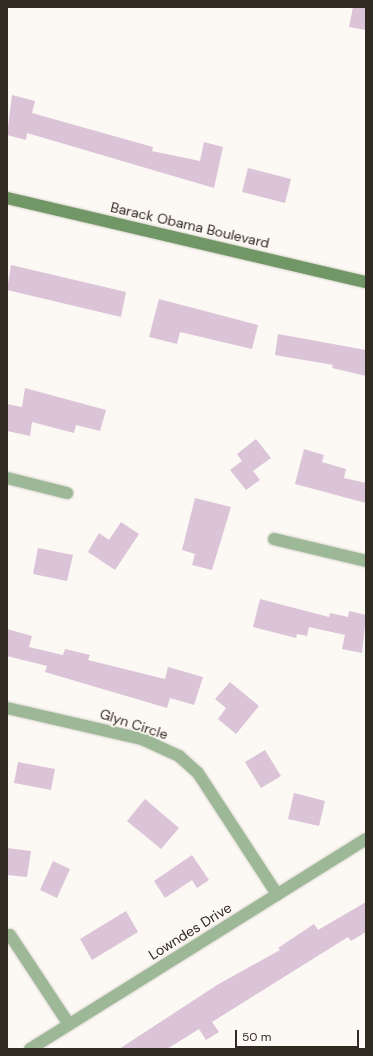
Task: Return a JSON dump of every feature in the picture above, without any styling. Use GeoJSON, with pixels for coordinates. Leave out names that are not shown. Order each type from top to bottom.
{"type":"FeatureCollection","features":[{"type":"Feature","properties":{"kind":"main road","name":"Barack Obama Boulevard"},"geometry":{"type":"LineString","coordinates":[[7,198],[366,282]]}},
{"type":"Feature","properties":{"kind":"street"},"geometry":{"type":"LineString","coordinates":[[7,478],[67,493]]}},
{"type":"Feature","properties":{"kind":"street"},"geometry":{"type":"LineString","coordinates":[[274,539],[366,561]]}},
{"type":"Feature","properties":{"kind":"street","name":"Glyn Circle"},"geometry":{"type":"LineString","coordinates":[[7,708],[142,739],[179,756],[198,773],[277,894]]}},
{"type":"Feature","properties":{"kind":"street","name":"Lowndes Drive"},"geometry":{"type":"LineString","coordinates":[[30,1049],[68,1023],[366,839]]}},
{"type":"Feature","properties":{"kind":"street"},"geometry":{"type":"LineString","coordinates":[[10,935],[68,1023]]}},
{"type":"Feature","properties":{"kind":"building"},"geometry":{"type":"Polygon","coordinates":[[[353,7],[366,7],[366,30],[349,27],[353,7]]]}},
{"type":"Feature","properties":{"kind":"building"},"geometry":{"type":"Polygon","coordinates":[[[12,95],[35,101],[32,113],[153,147],[152,151],[200,161],[204,142],[223,147],[214,188],[27,133],[26,140],[7,135],[12,95]]]}},
{"type":"Feature","properties":{"kind":"building"},"geometry":{"type":"Polygon","coordinates":[[[248,168],[291,179],[285,203],[242,192],[248,168]]]}},
{"type":"Feature","properties":{"kind":"building"},"geometry":{"type":"Polygon","coordinates":[[[11,265],[126,292],[121,317],[7,290],[11,265]]]}},
{"type":"Feature","properties":{"kind":"building"},"geometry":{"type":"Polygon","coordinates":[[[159,299],[258,325],[252,349],[180,332],[177,344],[149,337],[159,299]]]}},
{"type":"Feature","properties":{"kind":"building"},"geometry":{"type":"Polygon","coordinates":[[[278,334],[366,350],[366,376],[332,368],[333,365],[275,355],[278,334]]]}},
{"type":"Feature","properties":{"kind":"building"},"geometry":{"type":"Polygon","coordinates":[[[25,388],[106,410],[100,431],[76,425],[74,433],[32,422],[30,436],[7,431],[7,404],[22,407],[25,388]]]}},
{"type":"Feature","properties":{"kind":"building"},"geometry":{"type":"Polygon","coordinates":[[[256,439],[271,458],[253,471],[260,480],[246,490],[230,470],[242,461],[237,454],[256,439]]]}},
{"type":"Feature","properties":{"kind":"building"},"geometry":{"type":"Polygon","coordinates":[[[304,449],[324,455],[322,462],[346,469],[344,478],[366,483],[366,503],[295,484],[304,449]]]}},
{"type":"Feature","properties":{"kind":"building"},"geometry":{"type":"Polygon","coordinates":[[[195,498],[231,507],[212,570],[192,565],[195,554],[182,550],[195,498]]]}},
{"type":"Feature","properties":{"kind":"building"},"geometry":{"type":"Polygon","coordinates":[[[121,522],[139,534],[115,570],[88,552],[99,533],[109,540],[121,522]]]}},
{"type":"Feature","properties":{"kind":"building"},"geometry":{"type":"Polygon","coordinates":[[[38,548],[73,555],[67,581],[33,574],[38,548]]]}},
{"type":"Feature","properties":{"kind":"building"},"geometry":{"type":"Polygon","coordinates":[[[260,599],[329,617],[330,613],[348,617],[349,611],[366,615],[362,653],[342,649],[345,635],[309,627],[307,636],[297,634],[296,638],[253,627],[260,599]]]}},
{"type":"Feature","properties":{"kind":"building"},"geometry":{"type":"Polygon","coordinates":[[[7,629],[32,636],[29,647],[63,655],[65,649],[90,655],[88,660],[165,679],[168,667],[203,677],[194,705],[170,698],[167,708],[45,672],[47,666],[7,656],[7,629]]]}},
{"type":"Feature","properties":{"kind":"building"},"geometry":{"type":"Polygon","coordinates":[[[230,682],[259,706],[236,734],[218,719],[226,708],[215,699],[230,682]]]}},
{"type":"Feature","properties":{"kind":"building"},"geometry":{"type":"Polygon","coordinates":[[[265,750],[281,776],[261,788],[245,762],[265,750]]]}},
{"type":"Feature","properties":{"kind":"building"},"geometry":{"type":"Polygon","coordinates":[[[18,762],[55,769],[51,790],[14,783],[18,762]]]}},
{"type":"Feature","properties":{"kind":"building"},"geometry":{"type":"Polygon","coordinates":[[[294,793],[325,801],[319,826],[288,819],[294,793]]]}},
{"type":"Feature","properties":{"kind":"building"},"geometry":{"type":"Polygon","coordinates":[[[145,799],[179,828],[161,849],[127,821],[145,799]]]}},
{"type":"Feature","properties":{"kind":"building"},"geometry":{"type":"Polygon","coordinates":[[[7,848],[31,851],[27,877],[7,875],[7,848]]]}},
{"type":"Feature","properties":{"kind":"building"},"geometry":{"type":"Polygon","coordinates":[[[192,855],[209,880],[197,888],[192,880],[165,898],[154,881],[192,855]]]}},
{"type":"Feature","properties":{"kind":"building"},"geometry":{"type":"Polygon","coordinates":[[[53,861],[70,869],[57,898],[40,890],[53,861]]]}},
{"type":"Feature","properties":{"kind":"building"},"geometry":{"type":"Polygon","coordinates":[[[366,902],[366,932],[351,941],[348,937],[212,1022],[219,1032],[206,1040],[199,1029],[167,1049],[119,1049],[217,985],[280,950],[278,948],[314,924],[318,930],[366,902]]]}},
{"type":"Feature","properties":{"kind":"building"},"geometry":{"type":"Polygon","coordinates":[[[126,911],[138,932],[92,960],[80,939],[126,911]]]}}]}
